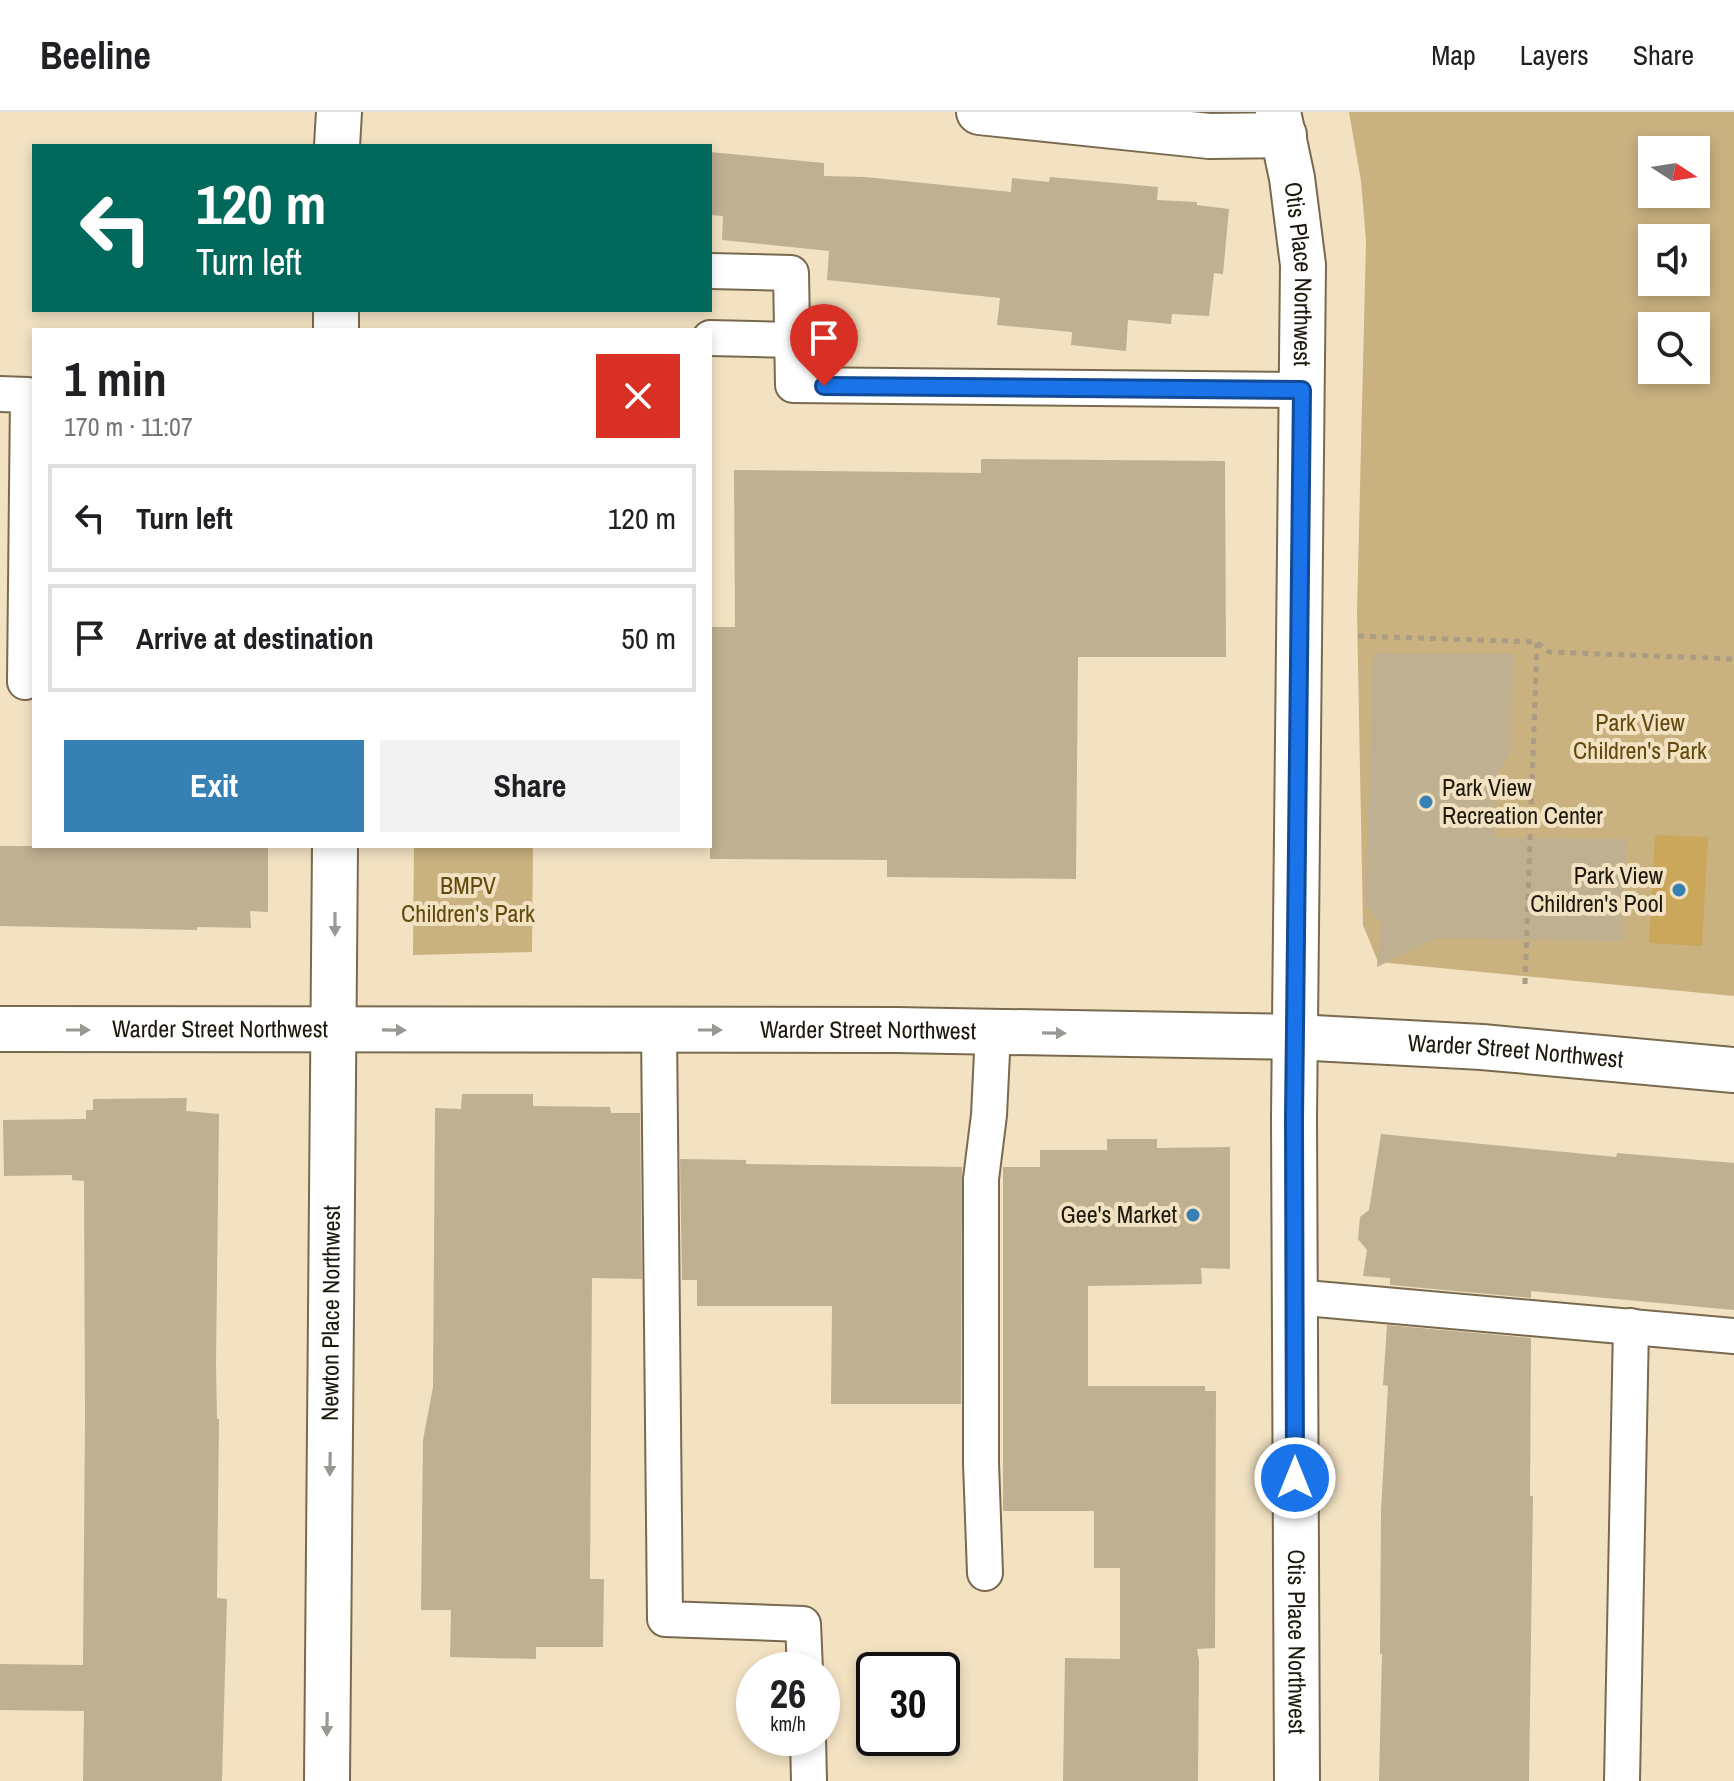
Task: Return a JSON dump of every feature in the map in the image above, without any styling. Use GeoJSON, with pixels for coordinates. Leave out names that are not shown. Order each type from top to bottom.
{"type":"FeatureCollection","features":[{"type":"Feature","properties":{"kind":"street"},"geometry":{"type":"LineString","coordinates":[[979,112],[1209,136],[1281,123]]}},
{"type":"Feature","properties":{"kind":"street","name":"Otis Place Northwest"},"geometry":{"type":"LineString","coordinates":[[1281,123],[1297,209],[1303,265],[1295,1037],[1297,1781]]}},
{"type":"Feature","properties":{"kind":"street","name":"Newton Place Northwest"},"geometry":{"type":"LineString","coordinates":[[327,1781],[335,848]]}},
{"type":"Feature","properties":{"kind":"street","name":"Warder Street Northwest"},"geometry":{"type":"LineString","coordinates":[[0,1029],[993,1032],[1295,1037],[1482,1047],[1734,1070]]}},
{"type":"Feature","properties":{"kind":"lane"},"geometry":{"type":"LineString","coordinates":[[712,271],[791,273],[793,385],[1302,390]]}},
{"type":"Feature","properties":{"kind":"lane"},"geometry":{"type":"LineString","coordinates":[[712,338],[792,340]]}},
{"type":"Feature","properties":{"kind":"lane"},"geometry":{"type":"LineString","coordinates":[[0,394],[28,395],[20,682]]}},
{"type":"Feature","properties":{"kind":"lane"},"geometry":{"type":"LineString","coordinates":[[659,1030],[665,1619],[803,1624],[804,1652]]}},
{"type":"Feature","properties":{"kind":"lane"},"geometry":{"type":"LineString","coordinates":[[985,1573],[981,1463],[981,1179],[989,1115],[993,1032]]}},
{"type":"Feature","properties":{"kind":"lane"},"geometry":{"type":"LineString","coordinates":[[1294,1297],[1734,1336]]}},
{"type":"Feature","properties":{"kind":"lane"},"geometry":{"type":"LineString","coordinates":[[1622,1781],[1631,1326]]}},
{"type":"Feature","properties":{"kind":"lane"},"geometry":{"type":"LineString","coordinates":[[808,1756],[809,1781]]}},
{"type":"Feature","properties":{"kind":"path"},"geometry":{"type":"LineString","coordinates":[[1358,636],[1537,642],[1549,652],[1734,659]]}},
{"type":"Feature","properties":{"kind":"path"},"geometry":{"type":"LineString","coordinates":[[1525,984],[1537,642]]}},
{"type":"Feature","properties":{"kind":"green space","name":"Park View Recreation Center"},"geometry":{"type":"Polygon","coordinates":[[[1349,112],[1734,112],[1734,996],[1378,962],[1363,925],[1357,612],[1366,241],[1361,181],[1349,112]]]}},
{"type":"Feature","properties":{"kind":"green space","name":"BMPV Children's Park"},"geometry":{"type":"Polygon","coordinates":[[[414,848],[533,848],[532,952],[413,955],[414,848]]]}},
{"type":"Feature","properties":{"kind":"shaded area","name":"Park View Children's Pool"},"geometry":{"type":"Polygon","coordinates":[[[1655,835],[1708,837],[1702,946],[1649,943],[1655,835]]]}},
{"type":"Feature","properties":{"kind":"building"},"geometry":{"type":"Polygon","coordinates":[[[712,152],[824,163],[824,176],[865,177],[1011,192],[1012,178],[1049,182],[1050,177],[1158,187],[1157,200],[1197,202],[1197,205],[1229,209],[1223,274],[1214,273],[1209,316],[1172,314],[1171,324],[1128,320],[1126,351],[1071,345],[1072,332],[997,325],[1000,298],[827,280],[829,251],[722,240],[723,216],[712,215],[712,152]]]}},
{"type":"Feature","properties":{"kind":"building"},"geometry":{"type":"Polygon","coordinates":[[[981,459],[1225,461],[1226,657],[1078,657],[1076,879],[887,877],[887,860],[710,859],[712,627],[735,627],[734,470],[981,473],[981,459]]]}},
{"type":"Feature","properties":{"kind":"building","name":"Park View Recreation Center"},"geometry":{"type":"Polygon","coordinates":[[[1373,653],[1513,654],[1511,753],[1497,774],[1494,838],[1626,839],[1623,941],[1436,938],[1377,967],[1381,922],[1365,906],[1373,653]]]}},
{"type":"Feature","properties":{"kind":"building"},"geometry":{"type":"Polygon","coordinates":[[[0,846],[268,848],[268,912],[250,911],[251,928],[197,927],[197,930],[0,926],[0,846]]]}},
{"type":"Feature","properties":{"kind":"building"},"geometry":{"type":"Polygon","coordinates":[[[462,1094],[533,1094],[533,1106],[610,1107],[611,1113],[640,1113],[642,1279],[592,1278],[590,1579],[604,1579],[603,1647],[536,1647],[536,1659],[450,1657],[451,1610],[421,1610],[423,1440],[433,1387],[435,1108],[461,1109],[462,1094]]]}},
{"type":"Feature","properties":{"kind":"building"},"geometry":{"type":"Polygon","coordinates":[[[187,1098],[186,1111],[219,1114],[217,1598],[227,1599],[222,1781],[83,1781],[84,1711],[0,1710],[0,1664],[83,1665],[85,1419],[84,1181],[72,1180],[72,1175],[4,1176],[3,1120],[86,1119],[86,1110],[93,1110],[93,1099],[187,1098]]]}},
{"type":"Feature","properties":{"kind":"building"},"geometry":{"type":"Polygon","coordinates":[[[1381,1134],[1616,1157],[1617,1153],[1734,1163],[1734,1310],[1531,1291],[1531,1298],[1390,1285],[1390,1278],[1363,1276],[1367,1250],[1358,1239],[1360,1217],[1369,1210],[1381,1134]]]}},
{"type":"Feature","properties":{"kind":"building"},"geometry":{"type":"Polygon","coordinates":[[[1107,1139],[1157,1139],[1157,1148],[1230,1147],[1230,1269],[1201,1268],[1202,1284],[1088,1286],[1088,1386],[1205,1386],[1205,1391],[1216,1391],[1215,1648],[1197,1649],[1198,1781],[1063,1781],[1065,1658],[1120,1659],[1120,1568],[1094,1568],[1094,1511],[1003,1511],[1003,1167],[1040,1167],[1040,1150],[1107,1150],[1107,1139]]]}},
{"type":"Feature","properties":{"kind":"building"},"geometry":{"type":"Polygon","coordinates":[[[680,1159],[746,1160],[746,1164],[962,1167],[961,1404],[831,1404],[832,1306],[697,1306],[697,1280],[682,1280],[680,1159]]]}},
{"type":"Feature","properties":{"kind":"building"},"geometry":{"type":"Polygon","coordinates":[[[1387,1325],[1531,1338],[1530,1496],[1533,1496],[1529,1781],[1379,1781],[1381,1511],[1388,1386],[1383,1385],[1387,1325]]]}},
{"type":"Feature","properties":{"kind":"place","name":"Park View Recreation Center"},"geometry":{"type":"Point","coordinates":[1426,802]}},
{"type":"Feature","properties":{"kind":"place","name":"Park View Children's Pool"},"geometry":{"type":"Point","coordinates":[1679,890]}},
{"type":"Feature","properties":{"kind":"place","name":"Gee's Market"},"geometry":{"type":"Point","coordinates":[1193,1215]}},
{"type":"Feature","properties":{"kind":"route"},"geometry":{"type":"LineString","coordinates":[[824,386],[1302,390],[1294,1118],[1295,1478]]}},
{"type":"Feature","properties":{"kind":"park label","name":"Park View Children's Park"},"geometry":{"type":"Point","coordinates":[1640,737]}}]}
